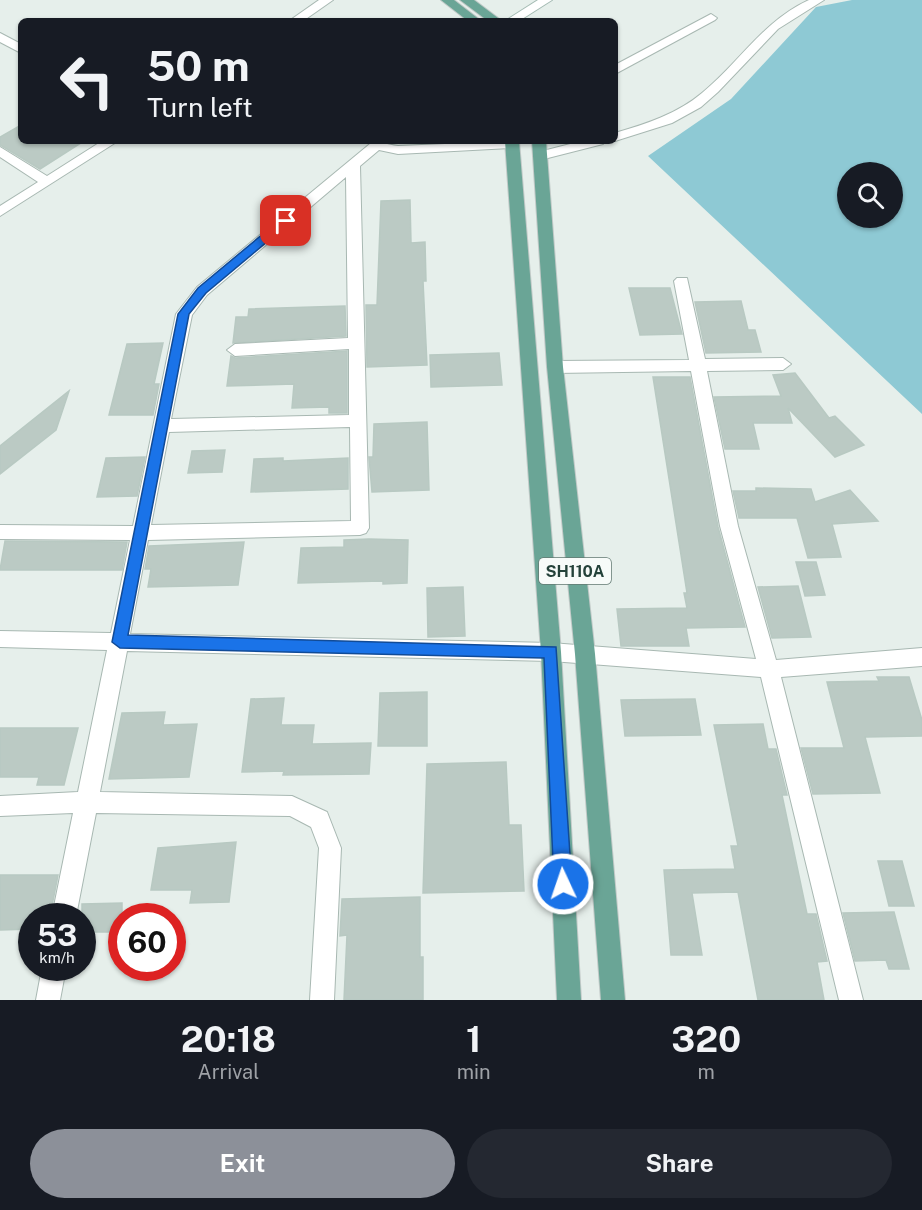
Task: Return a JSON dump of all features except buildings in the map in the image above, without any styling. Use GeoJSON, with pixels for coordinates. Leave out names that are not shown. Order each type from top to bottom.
{"type":"FeatureCollection","features":[{"type":"Feature","properties":{"kind":"main road"},"geometry":{"type":"LineString","coordinates":[[447,0],[471,18]]}},
{"type":"Feature","properties":{"kind":"main road"},"geometry":{"type":"LineString","coordinates":[[466,0],[492,18]]}},
{"type":"Feature","properties":{"kind":"main road","name":"SH110A"},"geometry":{"type":"LineString","coordinates":[[512,144],[551,652],[569,1000]]}},
{"type":"Feature","properties":{"kind":"main road","name":"SH110A"},"geometry":{"type":"LineString","coordinates":[[539,148],[555,367],[585,654],[614,1000]]}},
{"type":"Feature","properties":{"kind":"street"},"geometry":{"type":"LineString","coordinates":[[300,18],[327,0]]}},
{"type":"Feature","properties":{"kind":"street"},"geometry":{"type":"LineString","coordinates":[[517,18],[546,0]]}},
{"type":"Feature","properties":{"kind":"street"},"geometry":{"type":"LineString","coordinates":[[618,135],[674,117],[697,103],[734,70],[762,36],[796,10],[818,0]]}},
{"type":"Feature","properties":{"kind":"street"},"geometry":{"type":"LineString","coordinates":[[618,68],[711,18]]}},
{"type":"Feature","properties":{"kind":"street"},"geometry":{"type":"LineString","coordinates":[[0,37],[18,47]]}},
{"type":"Feature","properties":{"kind":"street"},"geometry":{"type":"LineString","coordinates":[[0,212],[106,144]]}},
{"type":"Feature","properties":{"kind":"street"},"geometry":{"type":"LineString","coordinates":[[66,903],[184,314],[202,291],[376,144]]}},
{"type":"Feature","properties":{"kind":"street"},"geometry":{"type":"LineString","coordinates":[[378,144],[386,149],[398,150],[496,144]]}},
{"type":"Feature","properties":{"kind":"street"},"geometry":{"type":"LineString","coordinates":[[539,148],[573,144]]}},
{"type":"Feature","properties":{"kind":"street"},"geometry":{"type":"LineString","coordinates":[[0,151],[47,182]]}},
{"type":"Feature","properties":{"kind":"street"},"geometry":{"type":"LineString","coordinates":[[0,532],[140,533],[360,528],[353,165]]}},
{"type":"Feature","properties":{"kind":"street"},"geometry":{"type":"LineString","coordinates":[[682,281],[729,526],[768,669],[851,1000]]}},
{"type":"Feature","properties":{"kind":"street"},"geometry":{"type":"LineString","coordinates":[[235,350],[356,342]]}},
{"type":"Feature","properties":{"kind":"street"},"geometry":{"type":"LineString","coordinates":[[555,367],[783,364]]}},
{"type":"Feature","properties":{"kind":"street"},"geometry":{"type":"LineString","coordinates":[[162,426],[358,421]]}},
{"type":"Feature","properties":{"kind":"street"},"geometry":{"type":"LineString","coordinates":[[0,639],[551,652],[768,669],[922,657]]}},
{"type":"Feature","properties":{"kind":"street"},"geometry":{"type":"LineString","coordinates":[[0,806],[85,802],[292,806],[320,820],[330,848],[322,1000]]}},
{"type":"Feature","properties":{"kind":"street"},"geometry":{"type":"LineString","coordinates":[[48,1000],[52,981]]}},
{"type":"Feature","properties":{"kind":"water"},"geometry":{"type":"Polygon","coordinates":[[[852,0],[922,0],[922,414],[648,156],[731,99],[816,7],[852,0]]]}},
{"type":"Feature","properties":{"kind":"route"},"geometry":{"type":"LineString","coordinates":[[286,221],[202,291],[184,314],[120,642],[551,652],[563,884]]}}]}
